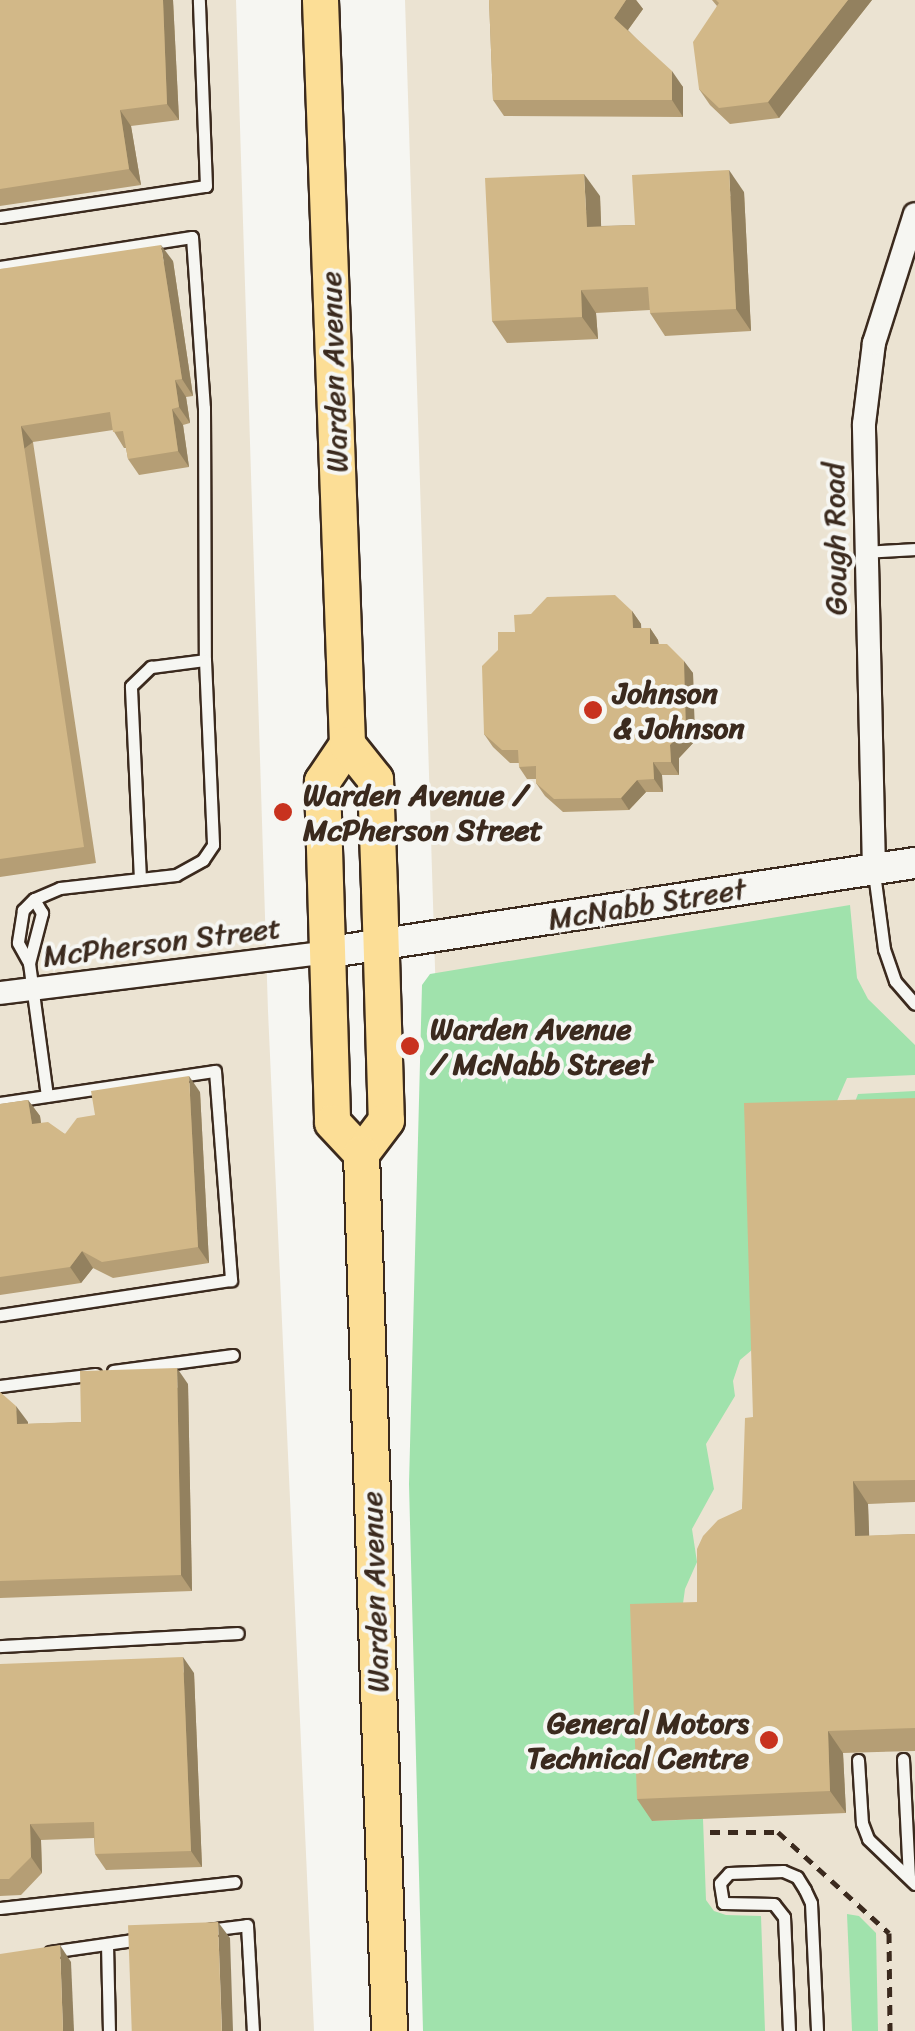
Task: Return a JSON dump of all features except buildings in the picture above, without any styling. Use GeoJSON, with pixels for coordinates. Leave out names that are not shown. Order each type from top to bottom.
{"type":"FeatureCollection","features":[{"type":"Feature","properties":{"kind":"main road","name":"Warden Avenue"},"geometry":{"type":"LineString","coordinates":[[320,0],[348,744]]}},
{"type":"Feature","properties":{"kind":"main road"},"geometry":{"type":"LineString","coordinates":[[348,744],[375,779],[379,946],[386,1120],[361,1153],[332,1122],[322,781],[348,744]]}},
{"type":"Feature","properties":{"kind":"main road","name":"Warden Avenue"},"geometry":{"type":"LineString","coordinates":[[361,1153],[389,2031]]}},
{"type":"Feature","properties":{"kind":"street","name":"Gough Road"},"geometry":{"type":"LineString","coordinates":[[874,870],[864,424],[874,343],[915,214]]}},
{"type":"Feature","properties":{"kind":"street","name":"McNabb Street"},"geometry":{"type":"LineString","coordinates":[[330,952],[915,863]]}},
{"type":"Feature","properties":{"kind":"street","name":"McPherson Street"},"geometry":{"type":"LineString","coordinates":[[0,993],[330,952]]}},
{"type":"Feature","properties":{"kind":"lane"},"geometry":{"type":"LineString","coordinates":[[0,217],[206,186],[199,0]]}},
{"type":"Feature","properties":{"kind":"lane"},"geometry":{"type":"LineString","coordinates":[[0,267],[192,237],[204,408],[205,660],[214,845],[203,860],[176,875],[60,888],[34,899],[23,910],[18,942],[29,962]]}},
{"type":"Feature","properties":{"kind":"lane"},"geometry":{"type":"LineString","coordinates":[[864,552],[915,549]]}},
{"type":"Feature","properties":{"kind":"lane"},"geometry":{"type":"LineString","coordinates":[[140,879],[132,686],[151,667],[205,660]]}},
{"type":"Feature","properties":{"kind":"lane"},"geometry":{"type":"LineString","coordinates":[[874,870],[884,949],[894,981],[915,1004]]}},
{"type":"Feature","properties":{"kind":"lane"},"geometry":{"type":"LineString","coordinates":[[34,899],[42,914],[29,962],[47,1096]]}},
{"type":"Feature","properties":{"kind":"lane"},"geometry":{"type":"LineString","coordinates":[[0,1102],[215,1071],[231,1280],[0,1314]]}},
{"type":"Feature","properties":{"kind":"lane"},"geometry":{"type":"LineString","coordinates":[[0,1386],[232,1355]]}},
{"type":"Feature","properties":{"kind":"lane"},"geometry":{"type":"LineString","coordinates":[[0,1646],[238,1632]]}},
{"type":"Feature","properties":{"kind":"lane"},"geometry":{"type":"LineString","coordinates":[[903,1759],[912,1881]]}},
{"type":"Feature","properties":{"kind":"lane"},"geometry":{"type":"LineString","coordinates":[[858,1760],[862,1823],[868,1839],[912,1881]]}},
{"type":"Feature","properties":{"kind":"lane"},"geometry":{"type":"LineString","coordinates":[[789,2031],[784,1917],[774,1904],[723,1903],[720,1883],[728,1873],[784,1871],[797,1877],[805,1890],[811,1903],[818,2031]]}},
{"type":"Feature","properties":{"kind":"lane"},"geometry":{"type":"LineString","coordinates":[[0,1908],[235,1882]]}},
{"type":"Feature","properties":{"kind":"lane"},"geometry":{"type":"LineString","coordinates":[[195,1932],[248,1925],[253,2031]]}},
{"type":"Feature","properties":{"kind":"lane"},"geometry":{"type":"LineString","coordinates":[[36,1954],[160,1937]]}},
{"type":"Feature","properties":{"kind":"lane"},"geometry":{"type":"LineString","coordinates":[[106,1944],[110,2031]]}},
{"type":"Feature","properties":{"kind":"shaded area"},"geometry":{"type":"Polygon","coordinates":[[[0,0],[236,0],[268,1011],[314,2031],[0,2031],[0,0]]]}},
{"type":"Feature","properties":{"kind":"shaded area"},"geometry":{"type":"Polygon","coordinates":[[[405,0],[915,0],[915,2031],[444,2031],[436,1000],[405,0]]]}},
{"type":"Feature","properties":{"kind":"green space"},"geometry":{"type":"Polygon","coordinates":[[[850,905],[857,978],[868,999],[915,1045],[915,1075],[847,1078],[827,1124],[765,1339],[740,1360],[733,1381],[735,1396],[706,1444],[714,1489],[692,1529],[697,1562],[685,1589],[653,1821],[703,1819],[706,1900],[714,1911],[726,1915],[761,1916],[765,2031],[423,2031],[409,1484],[422,985],[430,974],[850,905]]]}},
{"type":"Feature","properties":{"kind":"green space"},"geometry":{"type":"Polygon","coordinates":[[[915,1091],[915,1121],[847,1123],[858,1094],[915,1091]]]}},
{"type":"Feature","properties":{"kind":"green space"},"geometry":{"type":"Polygon","coordinates":[[[847,1914],[859,1916],[876,1933],[878,2031],[852,2031],[847,1914]]]}},
{"type":"Feature","properties":{"kind":"place","name":"Johnson & Johnson"},"geometry":{"type":"Point","coordinates":[593,710]}},
{"type":"Feature","properties":{"kind":"place","name":"Warden Avenue / McPherson Street"},"geometry":{"type":"Point","coordinates":[283,812]}},
{"type":"Feature","properties":{"kind":"place","name":"Warden Avenue / McNabb Street"},"geometry":{"type":"Point","coordinates":[410,1046]}},
{"type":"Feature","properties":{"kind":"place","name":"General Motors Technical Centre"},"geometry":{"type":"Point","coordinates":[769,1740]}}]}
